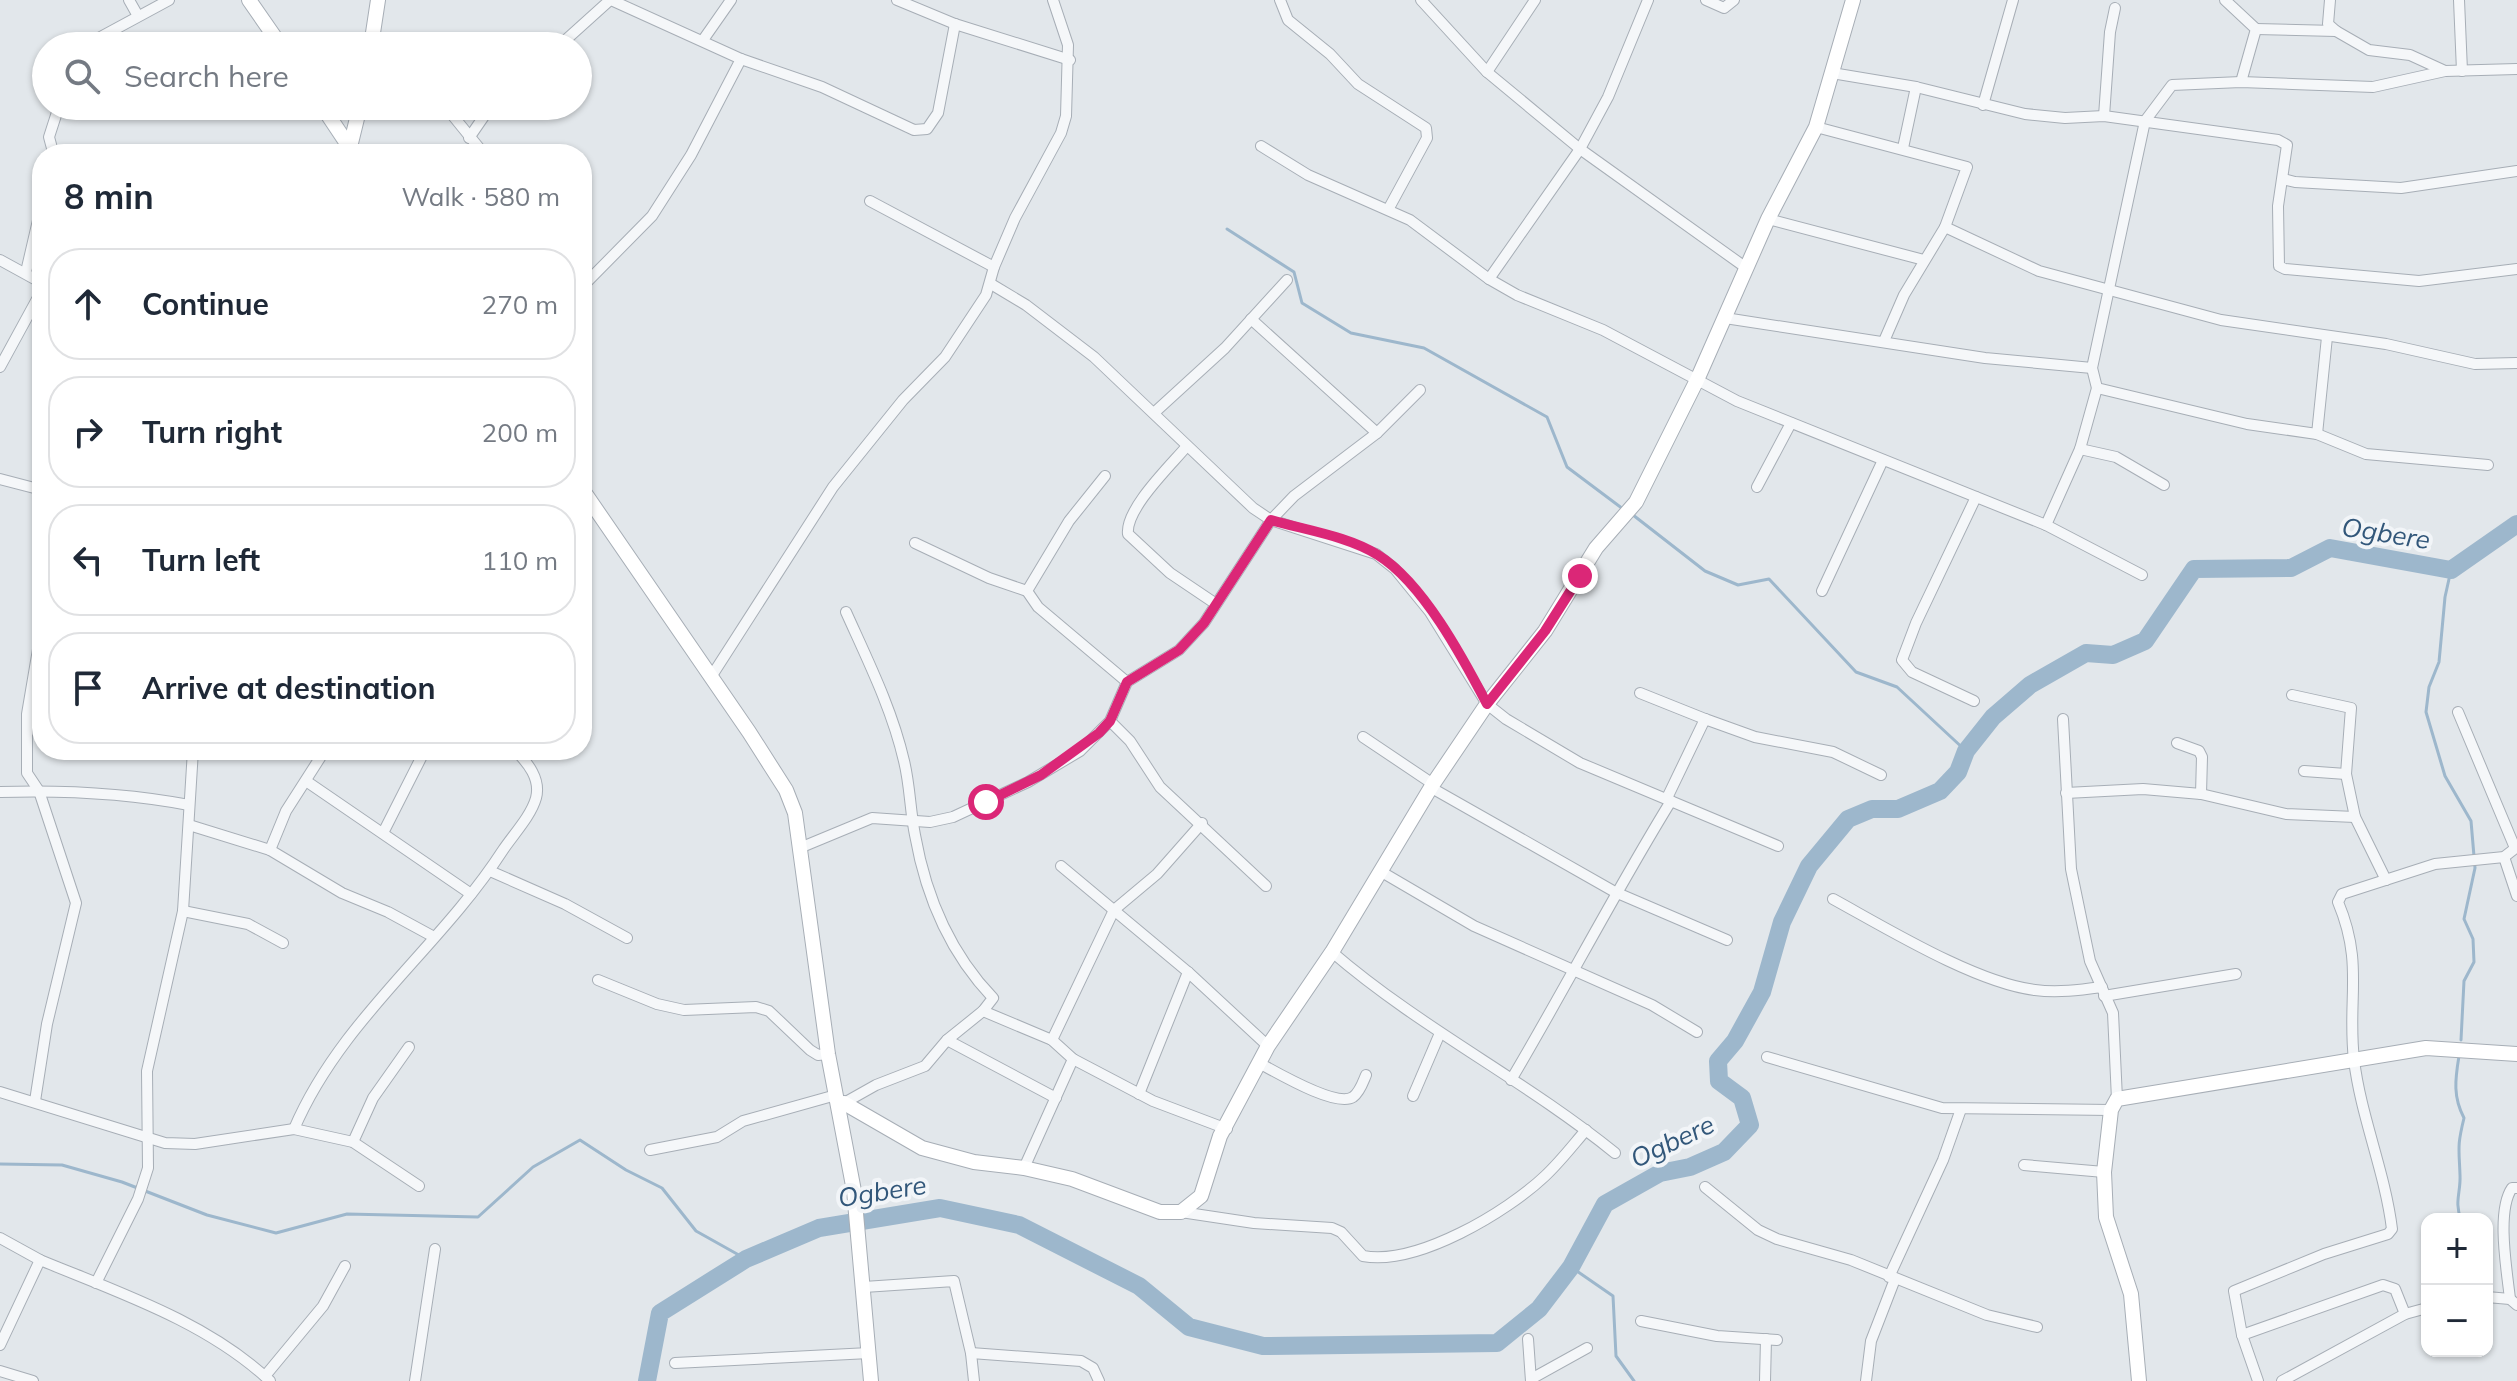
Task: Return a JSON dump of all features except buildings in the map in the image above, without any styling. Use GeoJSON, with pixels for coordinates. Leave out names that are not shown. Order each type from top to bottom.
{"type":"FeatureCollection","features":[{"type":"Feature","properties":{"kind":"street"},"geometry":{"type":"LineString","coordinates":[[129,0],[138,16]]}},
{"type":"Feature","properties":{"kind":"street"},"geometry":{"type":"LineString","coordinates":[[109,32],[169,0]]}},
{"type":"Feature","properties":{"kind":"street"},"geometry":{"type":"LineString","coordinates":[[249,0],[271,32]]}},
{"type":"Feature","properties":{"kind":"street"},"geometry":{"type":"LineString","coordinates":[[373,32],[378,0]]}},
{"type":"Feature","properties":{"kind":"street"},"geometry":{"type":"LineString","coordinates":[[575,32],[611,0],[741,59],[822,87],[914,130],[927,129],[938,113],[955,24]]}},
{"type":"Feature","properties":{"kind":"street"},"geometry":{"type":"LineString","coordinates":[[703,40],[731,0]]}},
{"type":"Feature","properties":{"kind":"street"},"geometry":{"type":"LineString","coordinates":[[897,0],[955,24],[1070,60]]}},
{"type":"Feature","properties":{"kind":"street"},"geometry":{"type":"LineString","coordinates":[[711,677],[833,487],[903,400],[945,357],[991,284],[994,267],[1042,165],[1061,133],[1066,116],[1070,60],[1053,0]]}},
{"type":"Feature","properties":{"kind":"street"},"geometry":{"type":"LineString","coordinates":[[1280,0],[1288,20],[1330,54],[1358,84],[1426,128],[1427,138],[1389,208]]}},
{"type":"Feature","properties":{"kind":"street"},"geometry":{"type":"LineString","coordinates":[[1421,0],[1487,72],[1580,149],[1745,267]]}},
{"type":"Feature","properties":{"kind":"street"},"geometry":{"type":"LineString","coordinates":[[1487,72],[1535,0]]}},
{"type":"Feature","properties":{"kind":"street"},"geometry":{"type":"LineString","coordinates":[[1489,279],[1580,149],[1608,97],[1648,0]]}},
{"type":"Feature","properties":{"kind":"street"},"geometry":{"type":"LineString","coordinates":[[1706,0],[1724,8],[1734,0]]}},
{"type":"Feature","properties":{"kind":"street"},"geometry":{"type":"LineString","coordinates":[[1181,1212],[1201,1196],[1220,1136],[1227,1129],[1268,1046],[1332,952],[1432,786],[1487,704],[1545,631],[1596,548],[1636,502],[1697,380],[1768,219],[1816,127],[1853,0]]}},
{"type":"Feature","properties":{"kind":"street"},"geometry":{"type":"LineString","coordinates":[[1983,105],[2013,0]]}},
{"type":"Feature","properties":{"kind":"street"},"geometry":{"type":"LineString","coordinates":[[2225,0],[2256,29],[2336,31]]}},
{"type":"Feature","properties":{"kind":"street"},"geometry":{"type":"LineString","coordinates":[[2330,0],[2328,24],[2336,31],[2369,50],[2410,55],[2445,71]]}},
{"type":"Feature","properties":{"kind":"street"},"geometry":{"type":"LineString","coordinates":[[2459,0],[2462,71]]}},
{"type":"Feature","properties":{"kind":"street"},"geometry":{"type":"LineString","coordinates":[[2104,116],[2110,32],[2115,8]]}},
{"type":"Feature","properties":{"kind":"street"},"geometry":{"type":"LineString","coordinates":[[2241,82],[2256,29]]}},
{"type":"Feature","properties":{"kind":"street"},"geometry":{"type":"LineString","coordinates":[[592,277],[652,216],[691,155],[741,59]]}},
{"type":"Feature","properties":{"kind":"street"},"geometry":{"type":"LineString","coordinates":[[2046,525],[2080,449],[2097,388],[2092,368],[2145,121],[2172,85],[2241,82],[2373,87],[2445,71],[2517,69]]}},
{"type":"Feature","properties":{"kind":"street"},"geometry":{"type":"LineString","coordinates":[[1832,73],[1916,87],[1983,105],[2065,118],[2104,116],[2278,140],[2287,145],[2281,168],[2283,179],[2278,206],[2279,266],[2285,269],[2419,281],[2517,269]]}},
{"type":"Feature","properties":{"kind":"street"},"geometry":{"type":"LineString","coordinates":[[1903,148],[1916,87]]}},
{"type":"Feature","properties":{"kind":"street"},"geometry":{"type":"LineString","coordinates":[[51,144],[49,137],[54,120]]}},
{"type":"Feature","properties":{"kind":"street"},"geometry":{"type":"LineString","coordinates":[[331,120],[347,144]]}},
{"type":"Feature","properties":{"kind":"street"},"geometry":{"type":"LineString","coordinates":[[353,144],[358,120]]}},
{"type":"Feature","properties":{"kind":"street"},"geometry":{"type":"LineString","coordinates":[[456,120],[472,144]]}},
{"type":"Feature","properties":{"kind":"street"},"geometry":{"type":"LineString","coordinates":[[469,138],[481,120]]}},
{"type":"Feature","properties":{"kind":"street"},"geometry":{"type":"LineString","coordinates":[[1816,127],[1967,167],[1945,227],[1904,295],[1884,341]]}},
{"type":"Feature","properties":{"kind":"street"},"geometry":{"type":"LineString","coordinates":[[1261,146],[1308,175],[1364,201],[1389,208],[1410,220],[1489,279],[1517,295],[1603,330],[1697,380],[1791,423],[2046,525],[2142,575]]}},
{"type":"Feature","properties":{"kind":"street"},"geometry":{"type":"LineString","coordinates":[[2283,179],[2401,188],[2517,171]]}},
{"type":"Feature","properties":{"kind":"street"},"geometry":{"type":"LineString","coordinates":[[870,201],[994,267]]}},
{"type":"Feature","properties":{"kind":"street"},"geometry":{"type":"LineString","coordinates":[[1768,219],[1924,260]]}},
{"type":"Feature","properties":{"kind":"street"},"geometry":{"type":"LineString","coordinates":[[1945,227],[2039,271],[2221,320],[2386,344],[2475,364],[2517,363]]}},
{"type":"Feature","properties":{"kind":"street"},"geometry":{"type":"LineString","coordinates":[[26,272],[32,246]]}},
{"type":"Feature","properties":{"kind":"street"},"geometry":{"type":"LineString","coordinates":[[0,260],[32,276]]}},
{"type":"Feature","properties":{"kind":"street"},"geometry":{"type":"LineString","coordinates":[[1155,412],[1287,280]]}},
{"type":"Feature","properties":{"kind":"street"},"geometry":{"type":"LineString","coordinates":[[991,284],[1058,328],[1155,412],[1233,492],[1271,520],[1376,554],[1395,569],[1430,612],[1487,704],[1506,719],[1580,763],[1778,846]]}},
{"type":"Feature","properties":{"kind":"street"},"geometry":{"type":"LineString","coordinates":[[0,367],[32,308]]}},
{"type":"Feature","properties":{"kind":"street"},"geometry":{"type":"LineString","coordinates":[[1725,318],[1750,325],[1884,341],[1985,358],[2092,368]]}},
{"type":"Feature","properties":{"kind":"street"},"geometry":{"type":"LineString","coordinates":[[1251,319],[1377,433]]}},
{"type":"Feature","properties":{"kind":"street"},"geometry":{"type":"LineString","coordinates":[[2317,434],[2327,337]]}},
{"type":"Feature","properties":{"kind":"street"},"geometry":{"type":"LineString","coordinates":[[2097,388],[2221,418],[2317,434],[2366,454],[2488,465]]}},
{"type":"Feature","properties":{"kind":"street"},"geometry":{"type":"LineString","coordinates":[[802,847],[872,818],[930,822],[953,817],[1028,782],[1080,751],[1110,721],[1127,682],[1179,650],[1204,623],[1271,520],[1294,496],[1377,433],[1420,390]]}},
{"type":"Feature","properties":{"kind":"street"},"geometry":{"type":"LineString","coordinates":[[1757,487],[1791,423]]}},
{"type":"Feature","properties":{"kind":"street"},"geometry":{"type":"LineString","coordinates":[[1187,446],[1131,517],[1128,534],[1170,573],[1216,604]]}},
{"type":"Feature","properties":{"kind":"street"},"geometry":{"type":"LineString","coordinates":[[2080,449],[2116,457],[2164,485]]}},
{"type":"Feature","properties":{"kind":"street"},"geometry":{"type":"LineString","coordinates":[[1822,591],[1883,460]]}},
{"type":"Feature","properties":{"kind":"street"},"geometry":{"type":"LineString","coordinates":[[1027,591],[1069,521],[1105,476]]}},
{"type":"Feature","properties":{"kind":"street"},"geometry":{"type":"LineString","coordinates":[[0,479],[32,487]]}},
{"type":"Feature","properties":{"kind":"street"},"geometry":{"type":"LineString","coordinates":[[1974,701],[1912,672],[1902,660],[1916,623],[1976,497]]}},
{"type":"Feature","properties":{"kind":"street"},"geometry":{"type":"LineString","coordinates":[[592,504],[786,790],[802,847],[828,1054],[840,1101],[854,1191],[871,1381]]}},
{"type":"Feature","properties":{"kind":"street"},"geometry":{"type":"LineString","coordinates":[[915,543],[989,578],[1027,591],[1038,607],[1127,682]]}},
{"type":"Feature","properties":{"kind":"street"},"geometry":{"type":"LineString","coordinates":[[650,1150],[709,1140],[743,1121],[840,1101],[925,1066],[947,1040],[983,1011],[993,998],[967,971],[936,916],[912,819],[904,762],[884,696],[846,612]]}},
{"type":"Feature","properties":{"kind":"street"},"geometry":{"type":"LineString","coordinates":[[32,691],[24,743],[27,773],[39,791],[76,903],[47,1024],[35,1101]]}},
{"type":"Feature","properties":{"kind":"street"},"geometry":{"type":"LineString","coordinates":[[1640,693],[1755,737],[1833,752],[1881,775]]}},
{"type":"Feature","properties":{"kind":"street"},"geometry":{"type":"LineString","coordinates":[[2292,695],[2351,708],[2346,774],[2355,817],[2386,880]]}},
{"type":"Feature","properties":{"kind":"street"},"geometry":{"type":"LineString","coordinates":[[2258,1381],[2233,1299],[2239,1287],[2388,1234],[2392,1229],[2379,1160],[2354,1060],[2352,944],[2338,902],[2342,894],[2435,864],[2504,857],[2516,847],[2458,712]]}},
{"type":"Feature","properties":{"kind":"street"},"geometry":{"type":"LineString","coordinates":[[1511,1080],[1669,800],[1705,719]]}},
{"type":"Feature","properties":{"kind":"street"},"geometry":{"type":"LineString","coordinates":[[2063,719],[2071,869],[2090,961],[2113,1013],[2114,1104],[2104,1172],[2106,1217],[2131,1294],[2139,1381]]}},
{"type":"Feature","properties":{"kind":"street"},"geometry":{"type":"LineString","coordinates":[[1110,721],[1130,741],[1160,787],[1266,886]]}},
{"type":"Feature","properties":{"kind":"street"},"geometry":{"type":"LineString","coordinates":[[1363,737],[1432,786],[1615,892],[1727,940]]}},
{"type":"Feature","properties":{"kind":"street"},"geometry":{"type":"LineString","coordinates":[[2177,743],[2199,751],[2202,757],[2201,794]]}},
{"type":"Feature","properties":{"kind":"street"},"geometry":{"type":"LineString","coordinates":[[96,1283],[144,1184],[150,1138],[147,1071],[183,911],[192,760]]}},
{"type":"Feature","properties":{"kind":"street"},"geometry":{"type":"LineString","coordinates":[[270,850],[286,811],[319,760]]}},
{"type":"Feature","properties":{"kind":"street"},"geometry":{"type":"LineString","coordinates":[[383,833],[420,760]]}},
{"type":"Feature","properties":{"kind":"street"},"geometry":{"type":"LineString","coordinates":[[294,1129],[312,1087],[340,1046],[490,871],[536,800],[534,774],[523,760]]}},
{"type":"Feature","properties":{"kind":"street"},"geometry":{"type":"LineString","coordinates":[[2304,771],[2346,774]]}},
{"type":"Feature","properties":{"kind":"street"},"geometry":{"type":"LineString","coordinates":[[306,781],[471,894]]}},
{"type":"Feature","properties":{"kind":"street"},"geometry":{"type":"LineString","coordinates":[[2066,793],[2143,789],[2201,794],[2286,814],[2355,817]]}},
{"type":"Feature","properties":{"kind":"street"},"geometry":{"type":"LineString","coordinates":[[0,792],[136,795],[189,805]]}},
{"type":"Feature","properties":{"kind":"street"},"geometry":{"type":"LineString","coordinates":[[1052,1040],[1114,910],[1157,874],[1202,823]]}},
{"type":"Feature","properties":{"kind":"street"},"geometry":{"type":"LineString","coordinates":[[189,825],[270,850],[342,893],[388,912],[434,937]]}},
{"type":"Feature","properties":{"kind":"street"},"geometry":{"type":"LineString","coordinates":[[2504,857],[2517,896]]}},
{"type":"Feature","properties":{"kind":"street"},"geometry":{"type":"LineString","coordinates":[[1061,866],[1188,972],[1268,1046]]}},
{"type":"Feature","properties":{"kind":"street"},"geometry":{"type":"LineString","coordinates":[[490,871],[565,904],[627,938]]}},
{"type":"Feature","properties":{"kind":"street"},"geometry":{"type":"LineString","coordinates":[[1380,871],[1487,933],[1576,969],[1652,1005],[1697,1032]]}},
{"type":"Feature","properties":{"kind":"street"},"geometry":{"type":"LineString","coordinates":[[1833,899],[1902,937],[2014,987],[2058,992],[2103,992],[2236,974]]}},
{"type":"Feature","properties":{"kind":"street"},"geometry":{"type":"LineString","coordinates":[[183,911],[236,920],[283,943]]}},
{"type":"Feature","properties":{"kind":"street"},"geometry":{"type":"LineString","coordinates":[[1332,952],[1377,991],[1586,1130],[1615,1153]]}},
{"type":"Feature","properties":{"kind":"street"},"geometry":{"type":"LineString","coordinates":[[1139,1094],[1188,972]]}},
{"type":"Feature","properties":{"kind":"street"},"geometry":{"type":"LineString","coordinates":[[598,980],[657,1004],[684,1010],[756,1007],[769,1011],[810,1050],[818,1055],[828,1054]]}},
{"type":"Feature","properties":{"kind":"street"},"geometry":{"type":"LineString","coordinates":[[983,1011],[1052,1040],[1073,1059],[1139,1094],[1227,1129]]}},
{"type":"Feature","properties":{"kind":"street"},"geometry":{"type":"LineString","coordinates":[[1413,1096],[1440,1033]]}},
{"type":"Feature","properties":{"kind":"street"},"geometry":{"type":"LineString","coordinates":[[947,1040],[1056,1098]]}},
{"type":"Feature","properties":{"kind":"street"},"geometry":{"type":"LineString","coordinates":[[353,1142],[373,1098],[409,1047]]}},
{"type":"Feature","properties":{"kind":"street"},"geometry":{"type":"LineString","coordinates":[[1767,1057],[1921,1105],[1961,1109],[2114,1104],[2426,1048],[2517,1054]]}},
{"type":"Feature","properties":{"kind":"street"},"geometry":{"type":"LineString","coordinates":[[1024,1168],[1073,1059]]}},
{"type":"Feature","properties":{"kind":"street"},"geometry":{"type":"LineString","coordinates":[[1259,1063],[1312,1090],[1342,1100],[1351,1099],[1358,1092],[1366,1075]]}},
{"type":"Feature","properties":{"kind":"street"},"geometry":{"type":"LineString","coordinates":[[0,1092],[150,1138],[195,1144],[294,1129],[353,1142],[419,1186]]}},
{"type":"Feature","properties":{"kind":"street"},"geometry":{"type":"LineString","coordinates":[[840,1101],[922,1148],[974,1162],[1024,1168],[1072,1179],[1160,1212],[1332,1228],[1341,1232],[1363,1256],[1402,1253],[1454,1236],[1488,1217],[1547,1175],[1586,1130]]}},
{"type":"Feature","properties":{"kind":"street"},"geometry":{"type":"LineString","coordinates":[[1866,1381],[1871,1341],[1892,1278],[1943,1160],[1961,1109]]}},
{"type":"Feature","properties":{"kind":"street"},"geometry":{"type":"LineString","coordinates":[[2024,1165],[2104,1172]]}},
{"type":"Feature","properties":{"kind":"street"},"geometry":{"type":"LineString","coordinates":[[1705,1187],[1768,1235],[1839,1256],[1987,1315],[2037,1327]]}},
{"type":"Feature","properties":{"kind":"street"},"geometry":{"type":"LineString","coordinates":[[2493,1298],[2513,1302],[2504,1246],[2507,1196],[2512,1188],[2517,1188]]}},
{"type":"Feature","properties":{"kind":"street"},"geometry":{"type":"LineString","coordinates":[[0,1238],[40,1260],[208,1332],[239,1352],[268,1378],[323,1306],[345,1266]]}},
{"type":"Feature","properties":{"kind":"street"},"geometry":{"type":"LineString","coordinates":[[415,1381],[435,1249]]}},
{"type":"Feature","properties":{"kind":"street"},"geometry":{"type":"LineString","coordinates":[[0,1345],[40,1260]]}},
{"type":"Feature","properties":{"kind":"street"},"geometry":{"type":"LineString","coordinates":[[864,1287],[954,1281],[971,1353],[974,1381]]}},
{"type":"Feature","properties":{"kind":"street"},"geometry":{"type":"LineString","coordinates":[[2242,1335],[2383,1285],[2395,1289],[2405,1314]]}},
{"type":"Feature","properties":{"kind":"street"},"geometry":{"type":"LineString","coordinates":[[2282,1381],[2405,1314],[2421,1310]]}},
{"type":"Feature","properties":{"kind":"street"},"geometry":{"type":"LineString","coordinates":[[1641,1321],[1717,1336],[1771,1340],[1765,1381]]}},
{"type":"Feature","properties":{"kind":"street"},"geometry":{"type":"LineString","coordinates":[[1528,1339],[1531,1380],[1587,1348]]}},
{"type":"Feature","properties":{"kind":"street"},"geometry":{"type":"LineString","coordinates":[[675,1363],[869,1353]]}},
{"type":"Feature","properties":{"kind":"street"},"geometry":{"type":"LineString","coordinates":[[971,1353],[1081,1361],[1093,1368],[1099,1381]]}},
{"type":"Feature","properties":{"kind":"street"},"geometry":{"type":"LineString","coordinates":[[0,1371],[33,1381]]}},
{"type":"Feature","properties":{"kind":"waterway"},"geometry":{"type":"LineString","coordinates":[[1227,229],[1294,272],[1302,303],[1351,333],[1424,348],[1547,417],[1567,467],[1623,509]]}},
{"type":"Feature","properties":{"kind":"waterway"},"geometry":{"type":"LineString","coordinates":[[1633,515],[1705,571],[1738,585],[1769,579],[1856,672],[1897,687],[1966,751]]}},
{"type":"Feature","properties":{"kind":"waterway","name":"Ogbere"},"geometry":{"type":"LineString","coordinates":[[647,1381],[660,1313],[746,1259],[819,1228],[940,1208],[1019,1225],[1139,1286],[1189,1327],[1263,1346],[1497,1343],[1539,1309],[1571,1267],[1605,1204],[1660,1173],[1690,1167],[1724,1152],[1750,1125],[1742,1098],[1719,1081],[1718,1061],[1735,1041],[1762,992],[1782,922],[1809,866],[1848,819],[1872,809],[1898,809],[1940,791],[1958,772],[1966,751],[1993,717],[2030,685],[2086,653],[2113,655],[2145,641],[2194,569],[2291,568],[2330,548],[2451,570],[2517,524]]}},
{"type":"Feature","properties":{"kind":"waterway"},"geometry":{"type":"LineString","coordinates":[[2451,570],[2445,597],[2439,662],[2429,687],[2426,712],[2445,776],[2471,821],[2475,868],[2464,919],[2473,939],[2474,962],[2464,981],[2461,1040]]}},
{"type":"Feature","properties":{"kind":"waterway"},"geometry":{"type":"LineString","coordinates":[[2459,1056],[2456,1088],[2464,1118],[2459,1147],[2459,1213]]}},
{"type":"Feature","properties":{"kind":"waterway"},"geometry":{"type":"LineString","coordinates":[[0,1164],[62,1165],[122,1182],[207,1215],[276,1233],[347,1214],[478,1217],[533,1167],[580,1140],[626,1170],[662,1188],[696,1231],[746,1259]]}},
{"type":"Feature","properties":{"kind":"waterway"},"geometry":{"type":"LineString","coordinates":[[1571,1267],[1613,1296],[1616,1356],[1634,1381]]}},
{"type":"Feature","properties":{"kind":"route"},"geometry":{"type":"LineString","coordinates":[[986,802],[1041,775],[1080,751],[1099,733],[1110,721],[1127,682],[1179,650],[1204,623],[1271,520],[1338,539],[1376,554],[1395,569],[1430,612],[1487,704],[1545,631],[1580,576]]}}]}
